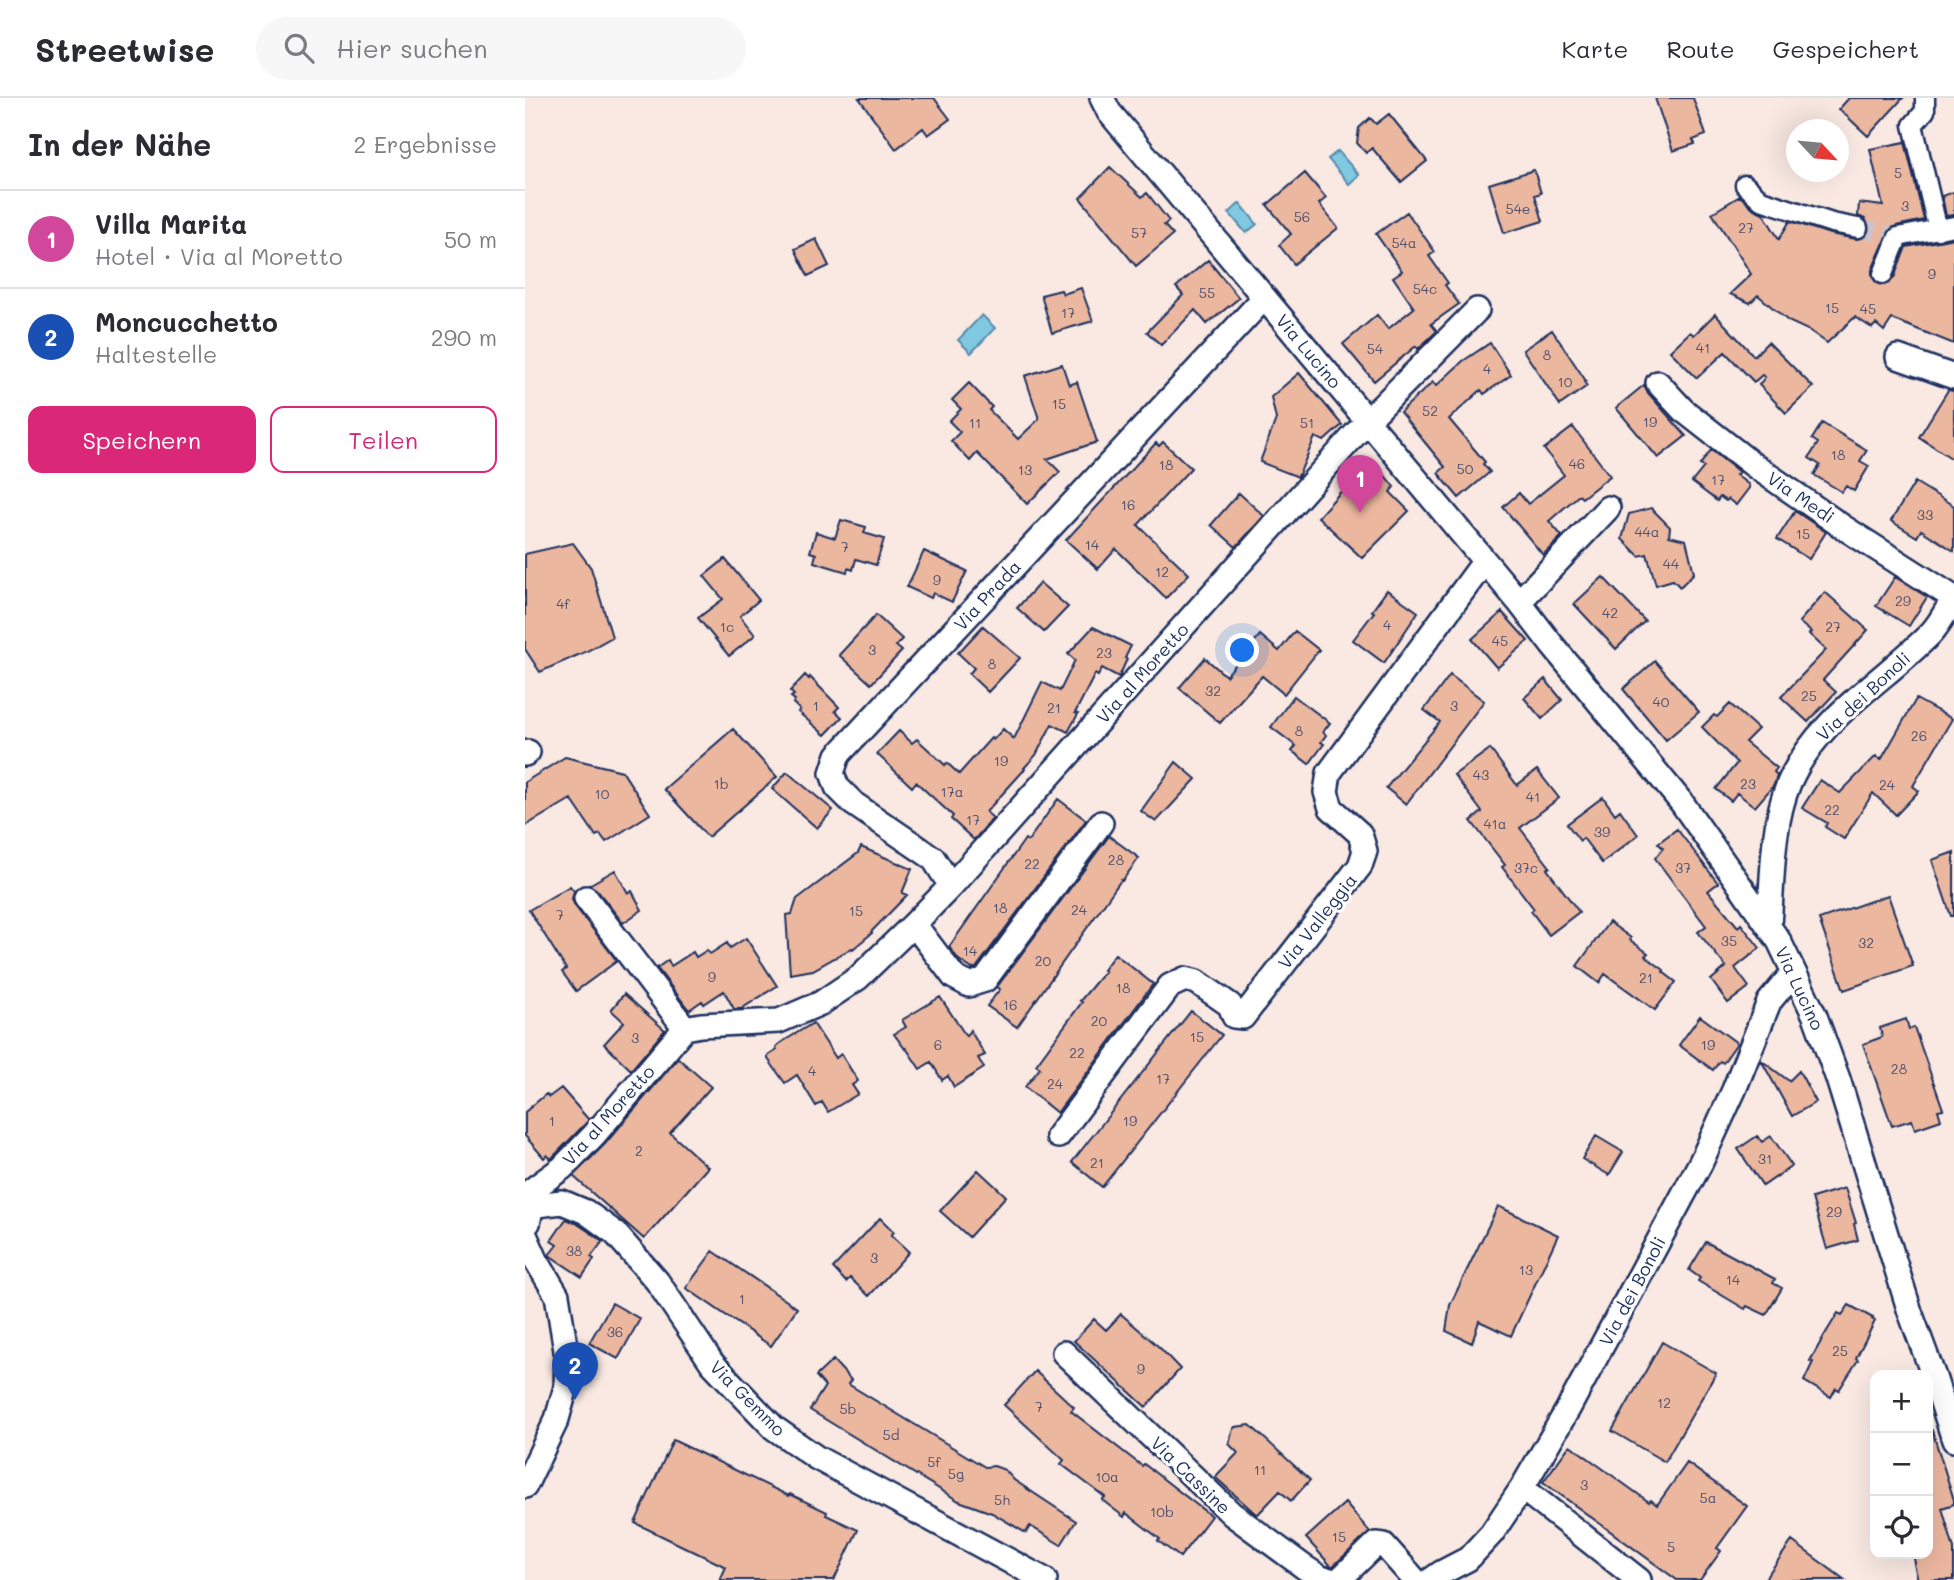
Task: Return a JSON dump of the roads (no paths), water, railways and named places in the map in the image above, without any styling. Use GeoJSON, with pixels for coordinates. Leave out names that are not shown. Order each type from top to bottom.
{"type":"FeatureCollection","features":[{"type":"Feature","properties":{"kind":"street","name":"Via Lucino"},"geometry":{"type":"LineString","coordinates":[[1103,98],[1109,112],[1520,602],[1682,803],[1769,925],[1815,1016],[1838,1079],[1910,1312],[1954,1440]]}},
{"type":"Feature","properties":{"kind":"street"},"geometry":{"type":"LineString","coordinates":[[1883,274],[1895,236],[1946,228],[1913,125],[1925,111],[1925,98]]}},
{"type":"Feature","properties":{"kind":"street"},"geometry":{"type":"LineString","coordinates":[[1745,185],[1761,200],[1832,223],[1858,228]]}},
{"type":"Feature","properties":{"kind":"street","name":"Via Prada"},"geometry":{"type":"LineString","coordinates":[[951,886],[933,858],[854,804],[837,788],[832,773],[838,755],[1264,298]]}},
{"type":"Feature","properties":{"kind":"street","name":"Via al Moretto"},"geometry":{"type":"LineString","coordinates":[[526,1211],[685,1028],[779,1021],[821,1003],[858,978],[915,924],[1368,420],[1477,310]]}},
{"type":"Feature","properties":{"kind":"street"},"geometry":{"type":"LineString","coordinates":[[1898,357],[1954,377]]}},
{"type":"Feature","properties":{"kind":"street","name":"Via Medi"},"geometry":{"type":"LineString","coordinates":[[1658,383],[1683,410],[1752,464],[1843,527],[1954,598]]}},
{"type":"Feature","properties":{"kind":"street"},"geometry":{"type":"LineString","coordinates":[[1520,602],[1608,508]]}},
{"type":"Feature","properties":{"kind":"street","name":"Via Valleggia"},"geometry":{"type":"LineString","coordinates":[[1058,1136],[1170,986],[1185,979],[1197,982],[1230,1005],[1234,1016],[1243,1017],[1360,866],[1365,851],[1360,834],[1331,808],[1326,792],[1329,773],[1484,562]]}},
{"type":"Feature","properties":{"kind":"street","name":"Via dei Bonoli"},"geometry":{"type":"LineString","coordinates":[[1769,925],[1774,847],[1780,816],[1789,784],[1809,747],[1837,716],[1932,632],[1954,598]]}},
{"type":"Feature","properties":{"kind":"street"},"geometry":{"type":"LineString","coordinates":[[915,924],[954,977],[969,985],[985,980],[1101,823]]}},
{"type":"Feature","properties":{"kind":"street"},"geometry":{"type":"LineString","coordinates":[[586,898],[685,1028]]}},
{"type":"Feature","properties":{"kind":"street","name":"Via dei Bonoli"},"geometry":{"type":"LineString","coordinates":[[1431,1580],[1468,1559],[1492,1533],[1523,1488],[1701,1162],[1734,1090],[1769,1002],[1793,973]]}},
{"type":"Feature","properties":{"kind":"street","name":"Via Gemmo"},"geometry":{"type":"LineString","coordinates":[[526,1211],[562,1202],[586,1212],[615,1233],[657,1281],[712,1363],[774,1428],[817,1458],[1045,1580]]}},
{"type":"Feature","properties":{"kind":"street"},"geometry":{"type":"LineString","coordinates":[[525,1486],[560,1409],[566,1387],[567,1357],[557,1295],[536,1260],[526,1211]]}},
{"type":"Feature","properties":{"kind":"street","name":"Via Cassine"},"geometry":{"type":"LineString","coordinates":[[1064,1353],[1232,1514],[1304,1567],[1321,1578],[1331,1580]]}},
{"type":"Feature","properties":{"kind":"street"},"geometry":{"type":"LineString","coordinates":[[1523,1488],[1639,1580]]}},
{"type":"Feature","properties":{"kind":"street"},"geometry":{"type":"LineString","coordinates":[[1339,1580],[1376,1544],[1384,1545],[1415,1580]]}},
{"type":"Feature","properties":{"kind":"water"},"geometry":{"type":"Polygon","coordinates":[[[1338,151],[1359,175],[1349,184],[1328,159],[1338,151]]]}},
{"type":"Feature","properties":{"kind":"water"},"geometry":{"type":"Polygon","coordinates":[[[1240,203],[1257,224],[1246,233],[1229,213],[1240,203]]]}},
{"type":"Feature","properties":{"kind":"water"},"geometry":{"type":"Polygon","coordinates":[[[982,315],[995,328],[971,353],[958,340],[982,315]]]}},
{"type":"Feature","properties":{"kind":"tunnel"},"geometry":{"type":"LineString","coordinates":[[1858,228],[1891,235]]}},
{"type":"Feature","properties":{"kind":"place","name":"Villa Marita"},"geometry":{"type":"Point","coordinates":[1360,513]}},
{"type":"Feature","properties":{"kind":"place","name":"Moncucchetto"},"geometry":{"type":"Point","coordinates":[575,1400]}}]}
